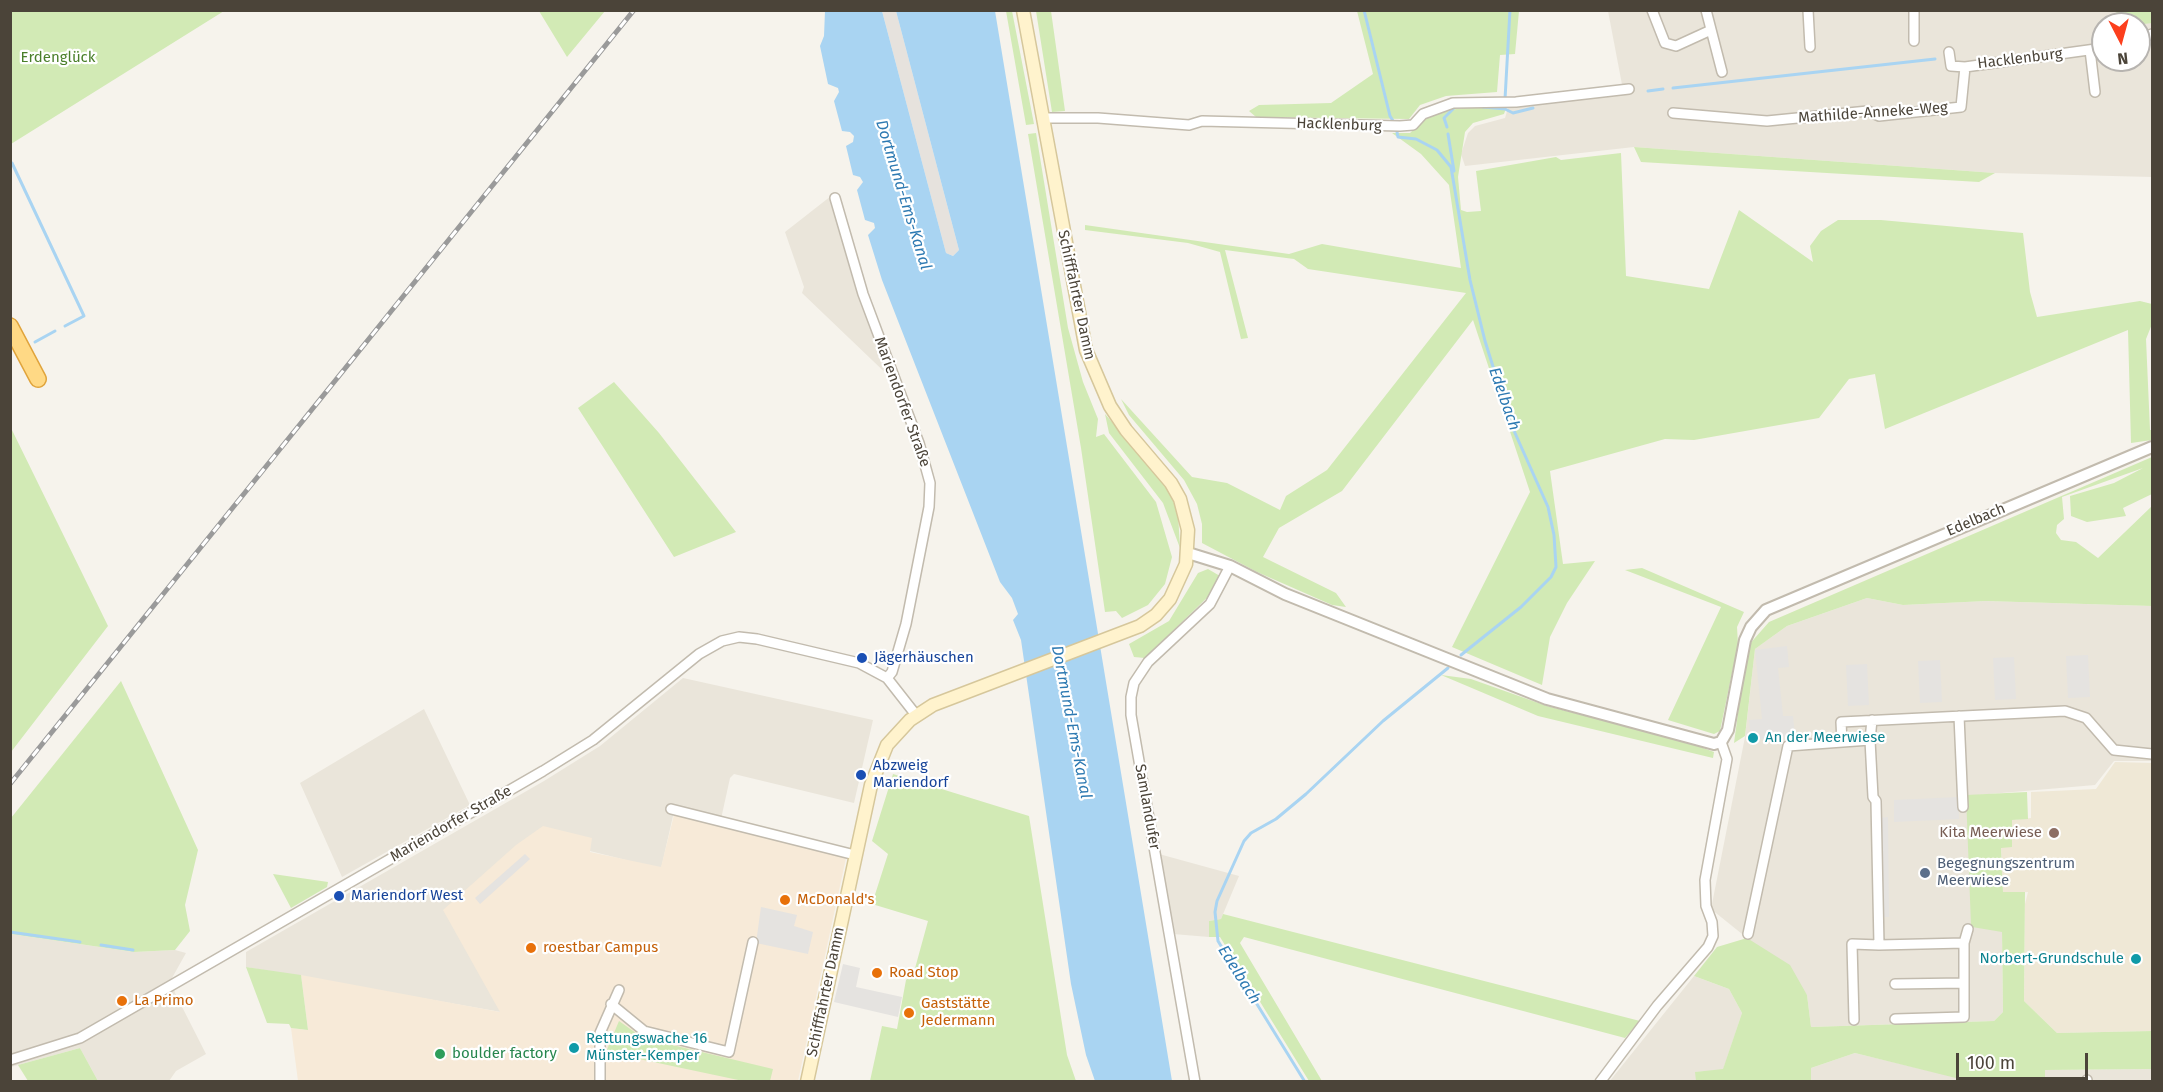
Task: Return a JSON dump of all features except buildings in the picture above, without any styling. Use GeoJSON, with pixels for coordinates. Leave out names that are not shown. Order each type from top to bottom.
{"type":"FeatureCollection","features":[{"type":"Feature","properties":{"kind":"highway"},"geometry":{"type":"LineString","coordinates":[[10,326],[38,379]]}},
{"type":"Feature","properties":{"kind":"main road","name":"Schifffahrter Damm"},"geometry":{"type":"LineString","coordinates":[[807,1082],[855,855],[877,766],[899,730],[916,715],[946,698],[1140,626],[1164,606],[1179,584],[1188,553],[1188,530],[1180,499],[1171,483],[1126,430],[1110,406],[1086,350],[1023,10]]}},
{"type":"Feature","properties":{"kind":"street"},"geometry":{"type":"LineString","coordinates":[[1652,10],[1665,43],[1676,46],[1711,30]]}},
{"type":"Feature","properties":{"kind":"street"},"geometry":{"type":"LineString","coordinates":[[1706,10],[1722,72]]}},
{"type":"Feature","properties":{"kind":"street"},"geometry":{"type":"LineString","coordinates":[[1808,10],[1810,47]]}},
{"type":"Feature","properties":{"kind":"street"},"geometry":{"type":"LineString","coordinates":[[1914,10],[1914,41]]}},
{"type":"Feature","properties":{"kind":"street","name":"Hacklenburg"},"geometry":{"type":"LineString","coordinates":[[1949,52],[1951,66],[1965,67],[2090,50]]}},
{"type":"Feature","properties":{"kind":"street"},"geometry":{"type":"LineString","coordinates":[[2090,50],[2095,92]]}},
{"type":"Feature","properties":{"kind":"street","name":"Mathilde-Anneke-Weg"},"geometry":{"type":"LineString","coordinates":[[1673,113],[1767,122],[1868,111],[1879,116],[1960,107],[1965,67]]}},
{"type":"Feature","properties":{"kind":"street","name":"Hacklenburg"},"geometry":{"type":"LineString","coordinates":[[1042,118],[1098,118],[1189,125],[1202,121],[1400,126],[1413,125],[1423,114],[1438,106],[1453,103],[1516,102],[1629,89]]}},
{"type":"Feature","properties":{"kind":"street","name":"Mariendorfer Straße"},"geometry":{"type":"LineString","coordinates":[[835,198],[862,294],[919,443],[930,483],[929,507],[906,624],[892,672],[887,678]]}},
{"type":"Feature","properties":{"kind":"street","name":"Edelbach"},"geometry":{"type":"LineString","coordinates":[[1600,1082],[1658,1006],[1708,947],[1713,936],[1706,906],[1705,880],[1727,759],[1721,742],[1728,730],[1744,640],[1751,627],[1766,610],[2152,447]]}},
{"type":"Feature","properties":{"kind":"street"},"geometry":{"type":"LineString","coordinates":[[1188,553],[1230,566],[1285,594],[1547,699],[1706,743],[1721,742]]}},
{"type":"Feature","properties":{"kind":"street","name":"Samlandufer"},"geometry":{"type":"LineString","coordinates":[[1195,1082],[1131,715],[1131,697],[1134,683],[1148,662],[1210,604],[1230,566]]}},
{"type":"Feature","properties":{"kind":"street","name":"Mariendorfer Straße"},"geometry":{"type":"LineString","coordinates":[[10,1060],[80,1038],[576,752],[699,654],[722,640],[747,638],[859,663],[887,678],[916,715]]}},
{"type":"Feature","properties":{"kind":"street"},"geometry":{"type":"LineString","coordinates":[[1842,742],[1841,722],[2070,712],[2086,718],[2114,750],[2152,754]]}},
{"type":"Feature","properties":{"kind":"street"},"geometry":{"type":"LineString","coordinates":[[1959,716],[1963,807]]}},
{"type":"Feature","properties":{"kind":"street"},"geometry":{"type":"LineString","coordinates":[[1872,720],[1870,740],[1873,796],[1876,801],[1879,945]]}},
{"type":"Feature","properties":{"kind":"street"},"geometry":{"type":"LineString","coordinates":[[1748,934],[1788,746],[1870,740]]}},
{"type":"Feature","properties":{"kind":"street"},"geometry":{"type":"LineString","coordinates":[[671,809],[855,855]]}},
{"type":"Feature","properties":{"kind":"street"},"geometry":{"type":"LineString","coordinates":[[1895,1018],[1964,1017],[1964,943],[1968,929]]}},
{"type":"Feature","properties":{"kind":"street"},"geometry":{"type":"LineString","coordinates":[[611,1004],[644,1031],[729,1052],[753,942]]}},
{"type":"Feature","properties":{"kind":"street"},"geometry":{"type":"LineString","coordinates":[[1854,1020],[1852,944],[1964,943]]}},
{"type":"Feature","properties":{"kind":"street"},"geometry":{"type":"LineString","coordinates":[[1895,984],[1964,983]]}},
{"type":"Feature","properties":{"kind":"street"},"geometry":{"type":"LineString","coordinates":[[600,1082],[600,1033],[619,990]]}},
{"type":"Feature","properties":{"kind":"shaded area"},"geometry":{"type":"Polygon","coordinates":[[[882,11],[896,11],[959,250],[953,256],[946,253],[882,11]]]}},
{"type":"Feature","properties":{"kind":"shaded area"},"geometry":{"type":"Polygon","coordinates":[[[1608,11],[2152,11],[2152,177],[1995,173],[1634,147],[1465,166],[1461,154],[1468,133],[1475,126],[1505,118],[1508,108],[1624,95],[1608,11]]]}},
{"type":"Feature","properties":{"kind":"shaded area"},"geometry":{"type":"Polygon","coordinates":[[[831,196],[846,250],[896,383],[802,293],[804,287],[785,232],[831,196]]]}},
{"type":"Feature","properties":{"kind":"shaded area"},"geometry":{"type":"Polygon","coordinates":[[[1867,598],[1903,605],[1986,601],[2152,606],[2152,761],[2114,761],[2095,785],[1966,796],[2002,931],[2003,1012],[1994,1021],[1811,1027],[1807,995],[1747,938],[1711,909],[1745,737],[1755,649],[1787,626],[1867,598]]]}},
{"type":"Feature","properties":{"kind":"shaded area"},"geometry":{"type":"Polygon","coordinates":[[[1787,646],[1789,667],[1778,668],[1783,716],[1793,716],[1795,736],[1751,740],[1749,720],[1762,719],[1755,650],[1787,646]]]}},
{"type":"Feature","properties":{"kind":"shaded area"},"geometry":{"type":"Polygon","coordinates":[[[2088,655],[2090,697],[2068,698],[2066,656],[2088,655]]]}},
{"type":"Feature","properties":{"kind":"shaded area"},"geometry":{"type":"Polygon","coordinates":[[[2014,657],[2016,699],[1995,700],[1993,658],[2014,657]]]}},
{"type":"Feature","properties":{"kind":"shaded area"},"geometry":{"type":"Polygon","coordinates":[[[1940,660],[1942,702],[1920,703],[1918,661],[1940,660]]]}},
{"type":"Feature","properties":{"kind":"shaded area"},"geometry":{"type":"Polygon","coordinates":[[[1867,664],[1869,705],[1848,706],[1846,665],[1867,664]]]}},
{"type":"Feature","properties":{"kind":"shaded area"},"geometry":{"type":"Polygon","coordinates":[[[683,678],[873,720],[854,803],[734,774],[730,778],[721,819],[675,807],[661,869],[590,851],[501,1012],[246,967],[246,952],[544,781],[600,746],[683,678]]]}},
{"type":"Feature","properties":{"kind":"shaded area"},"geometry":{"type":"Polygon","coordinates":[[[424,709],[470,805],[342,877],[300,783],[424,709]]]}},
{"type":"Feature","properties":{"kind":"shaded area"},"geometry":{"type":"Polygon","coordinates":[[[2115,762],[2152,763],[2152,1031],[2057,1033],[2024,1001],[2025,904],[2028,892],[2003,893],[2001,847],[2012,846],[2011,820],[2031,818],[2031,792],[2096,789],[2115,762]]]}},
{"type":"Feature","properties":{"kind":"shaded area"},"geometry":{"type":"Polygon","coordinates":[[[1958,797],[1959,819],[1894,822],[1894,800],[1958,797]]]}},
{"type":"Feature","properties":{"kind":"shaded area"},"geometry":{"type":"Polygon","coordinates":[[[674,815],[846,858],[798,1081],[298,1081],[291,1028],[308,1030],[301,975],[500,1012],[443,910],[516,845],[543,826],[592,838],[590,852],[661,867],[674,815]]]}},
{"type":"Feature","properties":{"kind":"shaded area"},"geometry":{"type":"Polygon","coordinates":[[[1888,817],[1889,917],[1882,917],[1880,818],[1888,817]]]}},
{"type":"Feature","properties":{"kind":"shaded area"},"geometry":{"type":"Polygon","coordinates":[[[525,854],[530,859],[480,904],[475,898],[525,854]]]}},
{"type":"Feature","properties":{"kind":"shaded area"},"geometry":{"type":"Polygon","coordinates":[[[1159,854],[1239,876],[1221,919],[1209,921],[1209,937],[1173,934],[1159,854]]]}},
{"type":"Feature","properties":{"kind":"shaded area"},"geometry":{"type":"Polygon","coordinates":[[[761,907],[797,915],[794,926],[813,932],[808,954],[756,943],[761,907]]]}},
{"type":"Feature","properties":{"kind":"shaded area"},"geometry":{"type":"Polygon","coordinates":[[[11,934],[134,952],[175,950],[186,953],[172,978],[175,993],[206,1054],[176,1071],[169,1081],[98,1081],[80,1048],[11,1067],[11,934]]]}},
{"type":"Feature","properties":{"kind":"shaded area"},"geometry":{"type":"Polygon","coordinates":[[[843,964],[860,968],[856,987],[902,997],[898,1017],[834,1002],[843,964]]]}},
{"type":"Feature","properties":{"kind":"shaded area"},"geometry":{"type":"Polygon","coordinates":[[[1694,976],[1729,989],[1742,1013],[1723,1070],[1696,1072],[1696,1081],[1609,1082],[1694,976]]]}},
{"type":"Feature","properties":{"kind":"shaded area"},"geometry":{"type":"Polygon","coordinates":[[[1855,1053],[1972,1081],[1811,1081],[1811,1068],[1855,1053]]]}},
{"type":"Feature","properties":{"kind":"shaded area"},"geometry":{"type":"Polygon","coordinates":[[[2152,1069],[2152,1081],[2045,1081],[2045,1070],[2152,1069]]]}},
{"type":"Feature","properties":{"kind":"green space","name":"Erdenglück"},"geometry":{"type":"Polygon","coordinates":[[[11,10],[224,10],[224,11],[11,144],[11,10]]]}},
{"type":"Feature","properties":{"kind":"green space"},"geometry":{"type":"Polygon","coordinates":[[[539,11],[605,11],[567,57],[539,11]]]}},
{"type":"Feature","properties":{"kind":"green space"},"geometry":{"type":"Polygon","coordinates":[[[1006,11],[1012,11],[1034,124],[1026,125],[1006,11]]]}},
{"type":"Feature","properties":{"kind":"green space"},"geometry":{"type":"Polygon","coordinates":[[[1036,11],[1051,11],[1065,111],[1052,112],[1036,11]]]}},
{"type":"Feature","properties":{"kind":"green space"},"geometry":{"type":"Polygon","coordinates":[[[1357,11],[1519,11],[1515,54],[1500,55],[1497,92],[1446,96],[1420,105],[1409,119],[1256,117],[1249,111],[1259,105],[1331,103],[1373,74],[1357,11]]]}},
{"type":"Feature","properties":{"kind":"green space"},"geometry":{"type":"Polygon","coordinates":[[[2152,11],[2152,23],[2151,12],[2116,12],[2152,11]]]}},
{"type":"Feature","properties":{"kind":"green space"},"geometry":{"type":"Polygon","coordinates":[[[1472,107],[1506,108],[1504,114],[1473,123],[1465,132],[1458,177],[1461,210],[1467,212],[1481,211],[1476,171],[1556,157],[1561,160],[1621,153],[1626,276],[1709,289],[1739,210],[1813,262],[1810,246],[1821,231],[1838,220],[1881,220],[2023,233],[2030,292],[2037,317],[2140,301],[2152,304],[2152,324],[2146,339],[2152,440],[2131,443],[2128,330],[1885,429],[1875,374],[1849,379],[1819,418],[1694,440],[1665,439],[1550,471],[1563,564],[1595,561],[1567,603],[1550,637],[1542,685],[1452,647],[1530,492],[1473,320],[1342,491],[1279,528],[1263,557],[1336,593],[1346,607],[1332,605],[1257,572],[1202,543],[1202,524],[1197,504],[1184,480],[1129,415],[1121,399],[1192,477],[1227,483],[1280,510],[1286,496],[1327,470],[1466,293],[1308,269],[1294,259],[1225,250],[1248,338],[1241,339],[1220,252],[1188,243],[1085,230],[1085,225],[1289,254],[1322,244],[1461,268],[1449,185],[1421,154],[1392,133],[1410,133],[1423,120],[1441,111],[1472,107]]]}},
{"type":"Feature","properties":{"kind":"green space"},"geometry":{"type":"Polygon","coordinates":[[[1036,133],[1068,328],[1083,382],[1098,419],[1096,437],[1104,434],[1156,502],[1172,557],[1165,584],[1148,605],[1122,618],[1116,611],[1105,612],[1081,448],[1028,134],[1036,133]]]}},
{"type":"Feature","properties":{"kind":"green space"},"geometry":{"type":"Polygon","coordinates":[[[1634,147],[1995,173],[1979,182],[1641,162],[1634,147]]]}},
{"type":"Feature","properties":{"kind":"green space"},"geometry":{"type":"Polygon","coordinates":[[[614,382],[659,433],[736,532],[674,557],[578,408],[614,382]]]}},
{"type":"Feature","properties":{"kind":"green space"},"geometry":{"type":"Polygon","coordinates":[[[1105,414],[1163,481],[1178,513],[1180,548],[1163,503],[1109,433],[1105,414]]]}},
{"type":"Feature","properties":{"kind":"green space"},"geometry":{"type":"Polygon","coordinates":[[[11,428],[108,626],[10,752],[11,428]]]}},
{"type":"Feature","properties":{"kind":"green space"},"geometry":{"type":"Polygon","coordinates":[[[2152,457],[2152,494],[2123,508],[2126,516],[2087,522],[2071,516],[2070,496],[2114,483],[2143,468],[2062,497],[2064,519],[2057,525],[2056,533],[2061,540],[2076,542],[2098,558],[2152,506],[2152,606],[1986,601],[1903,605],[1867,598],[1787,626],[1755,649],[1745,736],[1734,743],[1747,647],[1769,622],[2152,457]]]}},
{"type":"Feature","properties":{"kind":"green space"},"geometry":{"type":"Polygon","coordinates":[[[1642,568],[1744,612],[1737,627],[1738,644],[1720,731],[1714,734],[1668,720],[1721,607],[1625,570],[1642,568]]]}},
{"type":"Feature","properties":{"kind":"green space"},"geometry":{"type":"Polygon","coordinates":[[[1208,569],[1220,576],[1218,587],[1145,658],[1134,657],[1129,644],[1169,621],[1198,573],[1208,569]]]}},
{"type":"Feature","properties":{"kind":"green space"},"geometry":{"type":"Polygon","coordinates":[[[1441,675],[1471,679],[1547,706],[1690,743],[1714,752],[1713,758],[1538,716],[1441,675]]]}},
{"type":"Feature","properties":{"kind":"green space"},"geometry":{"type":"Polygon","coordinates":[[[121,681],[198,850],[185,905],[190,931],[175,950],[134,952],[11,934],[11,818],[121,681]]]}},
{"type":"Feature","properties":{"kind":"green space"},"geometry":{"type":"Polygon","coordinates":[[[893,774],[1029,816],[1067,1055],[1076,1081],[870,1081],[882,1026],[897,1029],[906,980],[914,972],[928,921],[872,904],[888,854],[872,841],[893,774]]]}},
{"type":"Feature","properties":{"kind":"green space"},"geometry":{"type":"Polygon","coordinates":[[[2027,792],[2028,819],[2012,820],[2012,847],[2001,848],[2003,892],[2025,892],[2024,1001],[2057,1033],[2152,1031],[2152,1069],[2045,1070],[2045,1081],[1972,1082],[1855,1053],[1811,1068],[1811,1081],[1696,1081],[1695,1072],[1723,1069],[1742,1013],[1729,989],[1694,976],[1717,947],[1747,938],[1790,965],[1807,995],[1811,1027],[1994,1021],[2003,1012],[2002,932],[1971,925],[1966,795],[2027,792]]]}},
{"type":"Feature","properties":{"kind":"green space"},"geometry":{"type":"Polygon","coordinates":[[[273,874],[328,882],[327,887],[291,908],[273,874]]]}},
{"type":"Feature","properties":{"kind":"green space"},"geometry":{"type":"Polygon","coordinates":[[[1223,914],[1640,1021],[1625,1038],[1244,937],[1240,943],[1322,1081],[1309,1081],[1220,937],[1209,937],[1209,921],[1221,919],[1223,914]]]}},
{"type":"Feature","properties":{"kind":"green space"},"geometry":{"type":"Polygon","coordinates":[[[246,967],[301,975],[308,1030],[291,1028],[289,1024],[267,1023],[246,967]]]}},
{"type":"Feature","properties":{"kind":"green space"},"geometry":{"type":"Polygon","coordinates":[[[619,1021],[643,1038],[773,1069],[770,1081],[743,1081],[606,1052],[619,1021]]]}},
{"type":"Feature","properties":{"kind":"green space"},"geometry":{"type":"Polygon","coordinates":[[[80,1048],[98,1081],[28,1081],[18,1065],[80,1048]]]}},
{"type":"Feature","properties":{"kind":"water","name":"Dortmund-Ems-Kanal"},"geometry":{"type":"Polygon","coordinates":[[[825,11],[882,11],[946,253],[953,256],[959,250],[896,11],[995,11],[1172,1081],[1095,1081],[1086,1055],[1071,984],[1021,640],[1013,620],[1018,614],[1012,598],[1000,582],[882,280],[868,235],[875,228],[874,223],[865,220],[857,190],[863,182],[860,177],[853,175],[846,146],[853,142],[854,136],[850,132],[842,131],[834,101],[839,92],[838,88],[828,84],[820,46],[824,36],[825,11]]]}},
{"type":"Feature","properties":{"kind":"waterway","name":"Edelbach"},"geometry":{"type":"LineString","coordinates":[[1364,10],[1390,116],[1395,124]]}},
{"type":"Feature","properties":{"kind":"waterway"},"geometry":{"type":"LineString","coordinates":[[1505,99],[1510,10]]}},
{"type":"Feature","properties":{"kind":"waterway"},"geometry":{"type":"LineString","coordinates":[[1673,88],[1935,59]]}},
{"type":"Feature","properties":{"kind":"waterway"},"geometry":{"type":"LineString","coordinates":[[1648,91],[1663,89]]}},
{"type":"Feature","properties":{"kind":"waterway"},"geometry":{"type":"LineString","coordinates":[[1447,127],[1444,118],[1455,107]]}},
{"type":"Feature","properties":{"kind":"waterway"},"geometry":{"type":"LineString","coordinates":[[1483,107],[1505,109],[1513,113],[1533,108]]}},
{"type":"Feature","properties":{"kind":"waterway","name":"Edelbach"},"geometry":{"type":"LineString","coordinates":[[1397,132],[1398,137],[1416,139],[1437,150],[1451,167],[1470,280],[1485,341],[1511,424],[1548,507],[1554,535],[1556,567],[1551,577],[1521,607],[1461,655]]}},
{"type":"Feature","properties":{"kind":"waterway"},"geometry":{"type":"LineString","coordinates":[[1448,134],[1454,171]]}},
{"type":"Feature","properties":{"kind":"waterway"},"geometry":{"type":"LineString","coordinates":[[10,164],[12,163],[84,316],[65,326]]}},
{"type":"Feature","properties":{"kind":"waterway"},"geometry":{"type":"LineString","coordinates":[[35,342],[55,331]]}},
{"type":"Feature","properties":{"kind":"waterway","name":"Edelbach"},"geometry":{"type":"LineString","coordinates":[[1305,1082],[1218,941],[1215,912],[1217,901],[1244,841],[1251,833],[1276,819],[1306,794],[1383,721],[1448,668]]}},
{"type":"Feature","properties":{"kind":"waterway"},"geometry":{"type":"LineString","coordinates":[[10,932],[80,942]]}},
{"type":"Feature","properties":{"kind":"waterway"},"geometry":{"type":"LineString","coordinates":[[101,945],[133,950]]}},
{"type":"Feature","properties":{"kind":"railway"},"geometry":{"type":"LineString","coordinates":[[10,784],[634,10]]}},
{"type":"Feature","properties":{"kind":"place","name":"Jägerhäuschen"},"geometry":{"type":"Point","coordinates":[862,658]}},
{"type":"Feature","properties":{"kind":"place","name":"An der Meerwiese"},"geometry":{"type":"Point","coordinates":[1753,738]}},
{"type":"Feature","properties":{"kind":"place","name":"Abzweig Mariendorf"},"geometry":{"type":"Point","coordinates":[861,775]}},
{"type":"Feature","properties":{"kind":"place","name":"Kita Meerwiese"},"geometry":{"type":"Point","coordinates":[2054,833]}},
{"type":"Feature","properties":{"kind":"place","name":"Begegnungszentrum Meerwiese"},"geometry":{"type":"Point","coordinates":[1925,873]}},
{"type":"Feature","properties":{"kind":"place","name":"Mariendorf West"},"geometry":{"type":"Point","coordinates":[339,896]}},
{"type":"Feature","properties":{"kind":"place","name":"McDonald's"},"geometry":{"type":"Point","coordinates":[785,900]}},
{"type":"Feature","properties":{"kind":"place","name":"roestbar Campus"},"geometry":{"type":"Point","coordinates":[531,948]}},
{"type":"Feature","properties":{"kind":"place","name":"Norbert-Grundschule"},"geometry":{"type":"Point","coordinates":[2136,959]}},
{"type":"Feature","properties":{"kind":"place","name":"Road Stop"},"geometry":{"type":"Point","coordinates":[877,973]}},
{"type":"Feature","properties":{"kind":"place","name":"La Primo"},"geometry":{"type":"Point","coordinates":[122,1001]}},
{"type":"Feature","properties":{"kind":"place","name":"Gaststätte Jedermann"},"geometry":{"type":"Point","coordinates":[909,1013]}},
{"type":"Feature","properties":{"kind":"place","name":"Rettungswache 16 Münster-Kemper"},"geometry":{"type":"Point","coordinates":[574,1048]}},
{"type":"Feature","properties":{"kind":"place","name":"boulder factory"},"geometry":{"type":"Point","coordinates":[440,1054]}}]}
